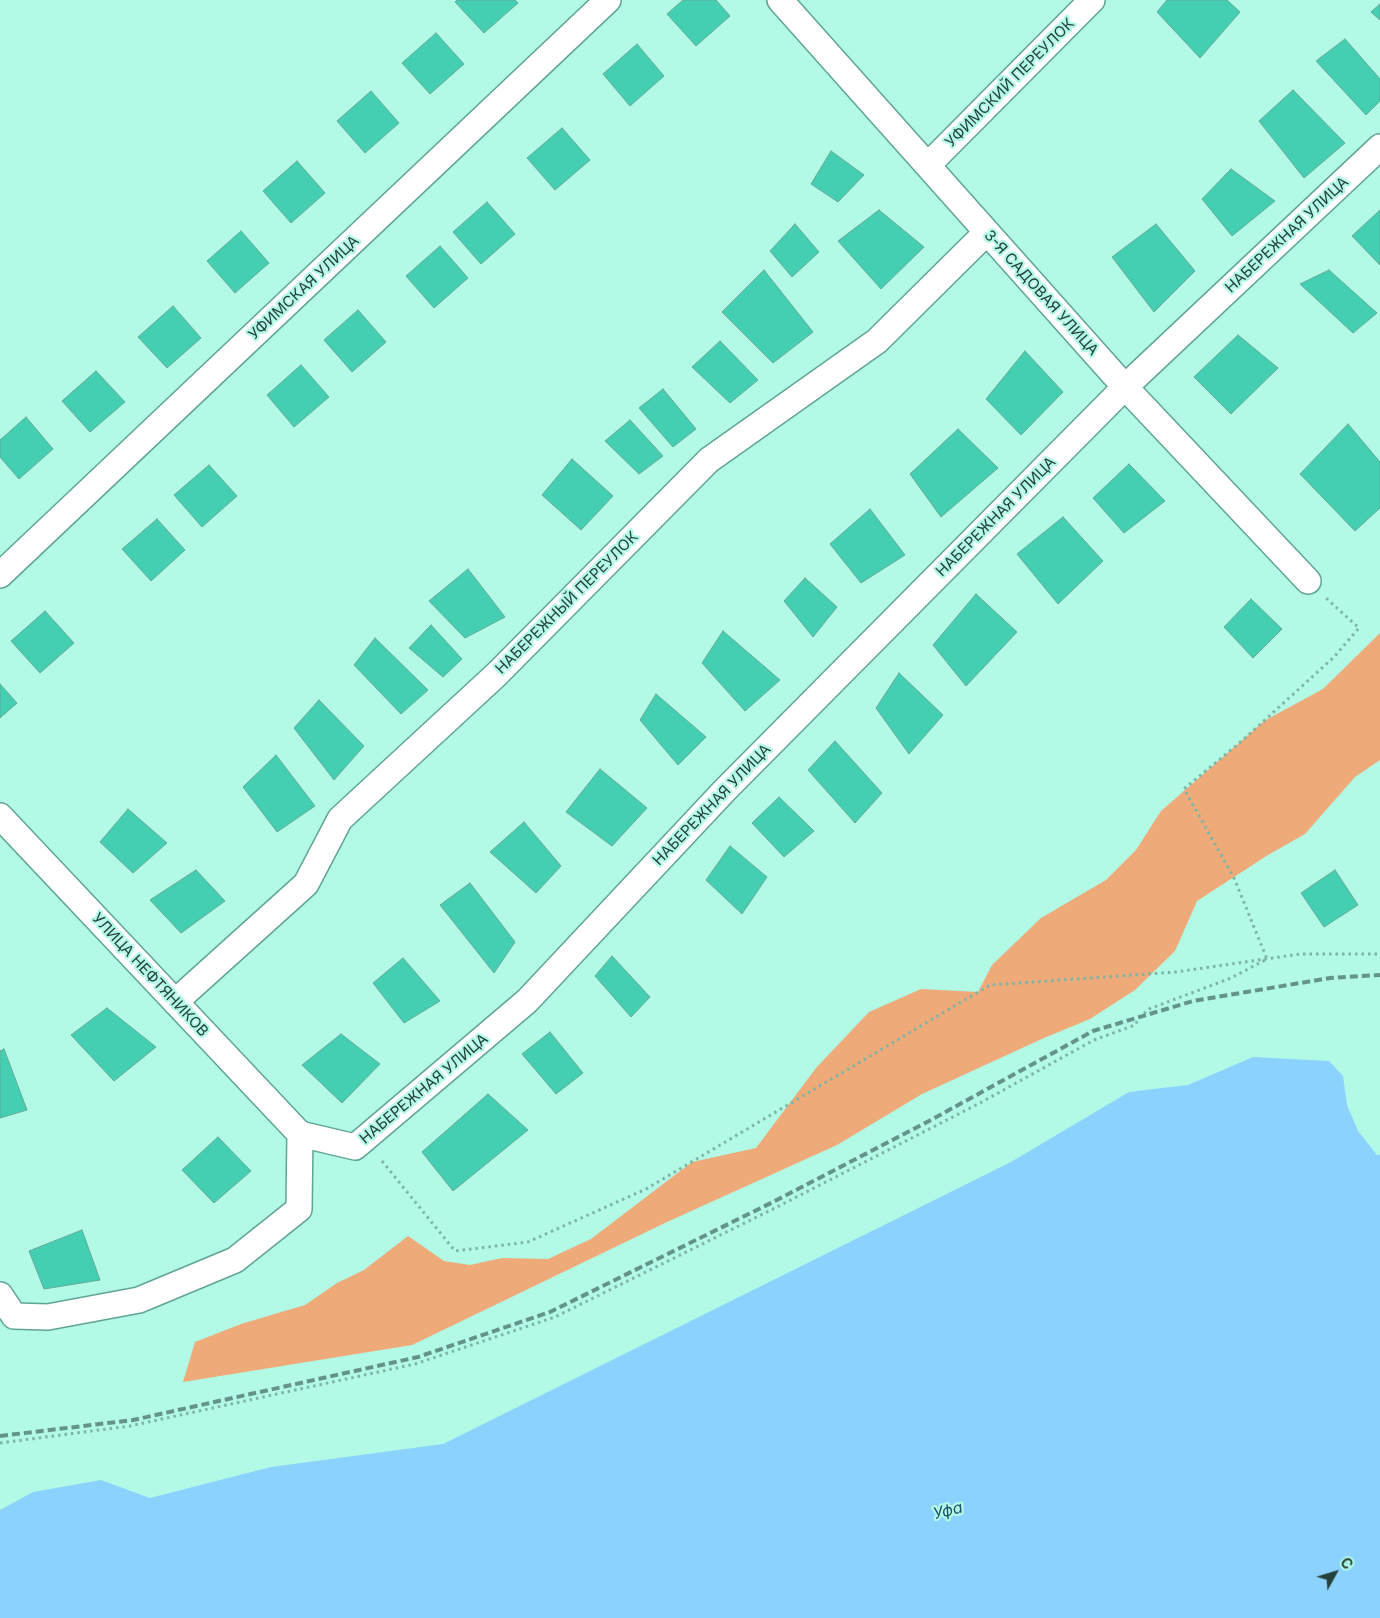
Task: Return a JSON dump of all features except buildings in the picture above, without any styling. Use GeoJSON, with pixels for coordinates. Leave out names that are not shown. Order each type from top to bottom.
{"type":"FeatureCollection","features":[{"type":"Feature","properties":{"kind":"street","name":"УФИМСКАЯ УЛИЦА"},"geometry":{"type":"LineString","coordinates":[[0,575],[608,0]]}},
{"type":"Feature","properties":{"kind":"street","name":"3-Я САДОВАЯ УЛИЦА"},"geometry":{"type":"LineString","coordinates":[[780,0],[1125,387],[1308,581]]}},
{"type":"Feature","properties":{"kind":"street","name":"УФИМСКИЙ ПЕРЕУЛОК"},"geometry":{"type":"LineString","coordinates":[[928,165],[1092,0]]}},
{"type":"Feature","properties":{"kind":"street","name":"НАБЕРЕЖНАЯ УЛИЦА"},"geometry":{"type":"LineString","coordinates":[[300,1134],[355,1147],[528,1001],[725,790],[1125,387],[1380,147]]}},
{"type":"Feature","properties":{"kind":"street","name":"НАБЕРЕЖНЫЙ ПЕРЕУЛОК"},"geometry":{"type":"LineString","coordinates":[[175,1002],[306,884],[340,819],[496,674],[709,460],[877,341],[987,232]]}},
{"type":"Feature","properties":{"kind":"street","name":"УЛИЦА НЕФТЯНИКОВ"},"geometry":{"type":"LineString","coordinates":[[0,816],[300,1134]]}},
{"type":"Feature","properties":{"kind":"street"},"geometry":{"type":"LineString","coordinates":[[0,1295],[14,1316],[48,1318],[138,1300],[236,1260],[299,1209],[300,1134]]}},
{"type":"Feature","properties":{"kind":"path"},"geometry":{"type":"LineString","coordinates":[[1267,959],[1234,878],[1184,789],[1244,739],[1334,657],[1359,628],[1308,581]]}},
{"type":"Feature","properties":{"kind":"path"},"geometry":{"type":"LineString","coordinates":[[364,1139],[455,1251],[528,1242],[646,1189],[990,985],[1176,972],[1300,954],[1380,954]]}},
{"type":"Feature","properties":{"kind":"path"},"geometry":{"type":"LineString","coordinates":[[0,1443],[130,1426],[415,1364],[555,1318],[954,1117],[1094,1040],[1135,1025],[1148,1009],[1231,978],[1267,959]]}},
{"type":"Feature","properties":{"kind":"shaded area"},"geometry":{"type":"Polygon","coordinates":[[[1380,633],[1380,760],[1355,777],[1305,834],[1268,855],[1197,901],[1175,951],[1135,990],[1090,1019],[922,1094],[837,1145],[667,1222],[412,1345],[183,1382],[195,1342],[241,1324],[305,1305],[337,1283],[364,1270],[408,1236],[444,1261],[470,1265],[502,1258],[548,1259],[591,1239],[692,1162],[756,1148],[816,1068],[869,1012],[921,989],[978,992],[992,965],[1041,918],[1106,880],[1136,850],[1161,811],[1264,721],[1323,689],[1380,633]]]}},
{"type":"Feature","properties":{"kind":"water","name":"Уфа"},"geometry":{"type":"Polygon","coordinates":[[[1253,1057],[1329,1061],[1343,1076],[1347,1105],[1358,1131],[1377,1155],[1380,1155],[1380,1618],[0,1618],[0,1510],[33,1492],[101,1480],[150,1498],[271,1467],[443,1444],[1011,1162],[1129,1092],[1188,1085],[1253,1057]]]}},
{"type":"Feature","properties":{"kind":"railway"},"geometry":{"type":"LineString","coordinates":[[0,1436],[133,1420],[418,1357],[550,1312],[773,1202],[929,1121],[1093,1031],[1193,1001],[1330,978],[1380,975]]}}]}
